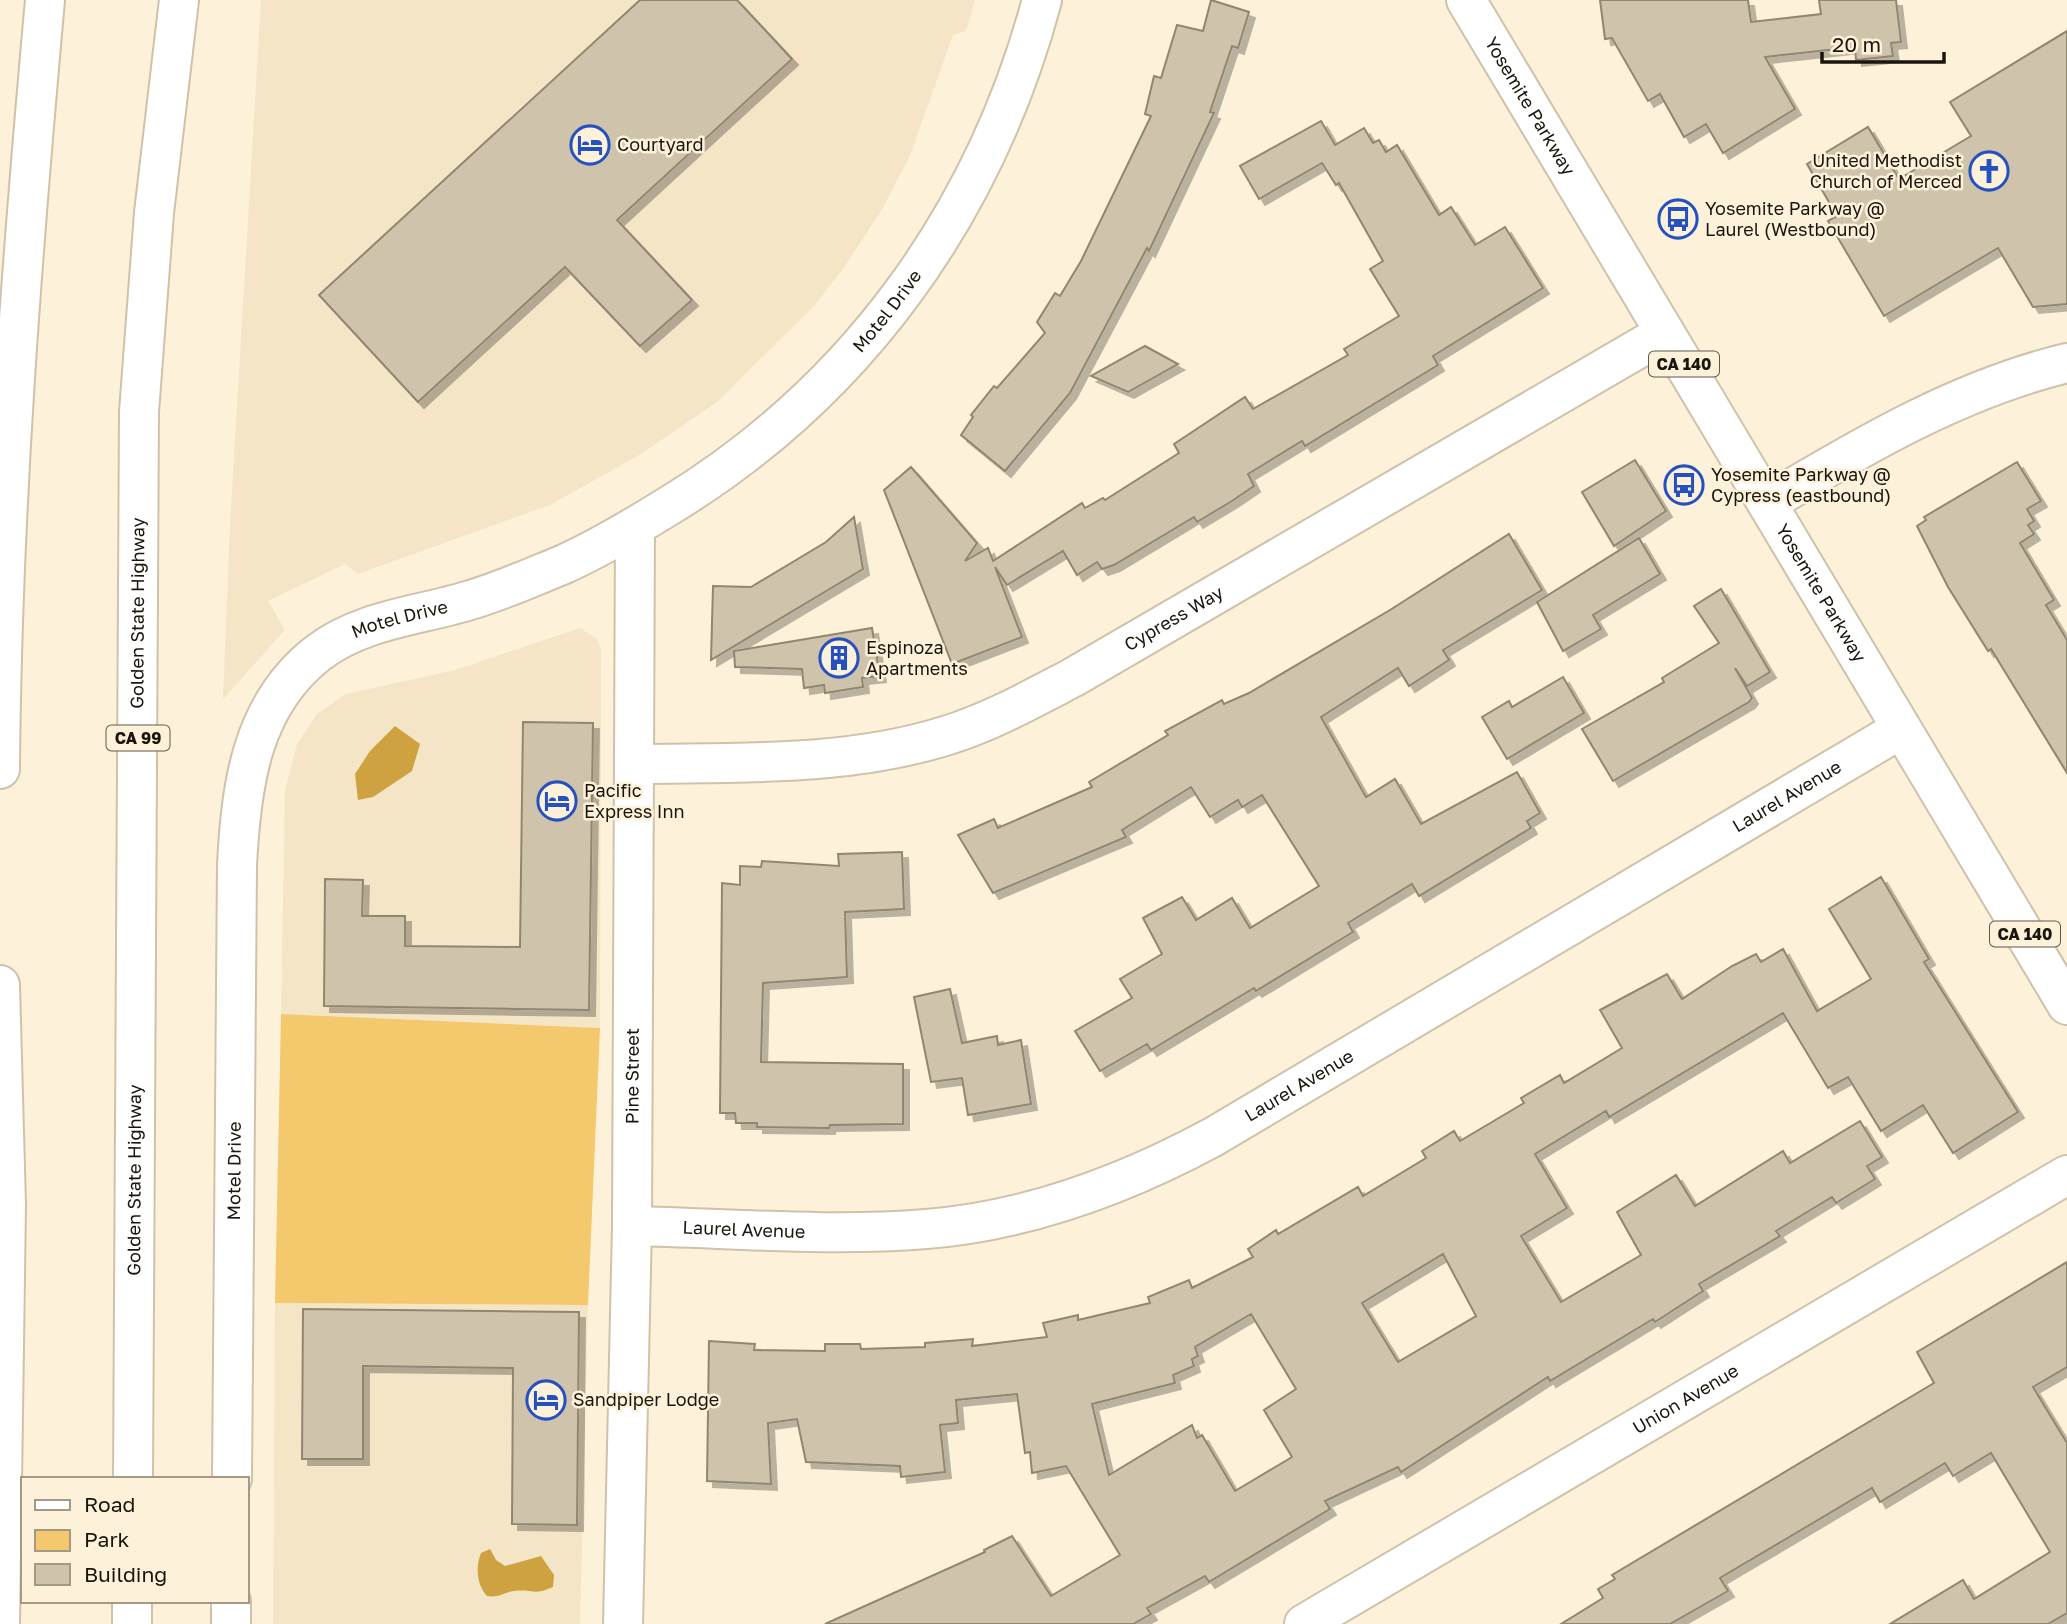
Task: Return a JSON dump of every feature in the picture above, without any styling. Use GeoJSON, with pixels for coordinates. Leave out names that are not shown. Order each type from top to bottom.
{"type":"FeatureCollection","features":[{"type":"Feature","properties":{"kind":"main road"},"geometry":{"type":"LineString","coordinates":[[0,769],[4,544],[45,0]]}},
{"type":"Feature","properties":{"kind":"main road","name":"Golden State Highway"},"geometry":{"type":"LineString","coordinates":[[133,1477],[139,412],[167,91],[179,0]]}},
{"type":"Feature","properties":{"kind":"main road"},"geometry":{"type":"LineString","coordinates":[[167,91],[195,0]]}},
{"type":"Feature","properties":{"kind":"main road","name":"Motel Drive"},"geometry":{"type":"LineString","coordinates":[[232,1477],[237,865],[245,778],[258,733],[290,680],[338,640],[388,621],[468,601],[574,559],[635,527],[702,486],[772,433],[853,354],[891,309],[951,221],[990,150],[1009,107],[1042,0]]}},
{"type":"Feature","properties":{"kind":"main road","name":"Yosemite Parkway"},"geometry":{"type":"LineString","coordinates":[[1466,0],[2067,1005]]}},
{"type":"Feature","properties":{"kind":"main road"},"geometry":{"type":"LineString","coordinates":[[0,272],[12,418]]}},
{"type":"Feature","properties":{"kind":"main road","name":"Cypress Way"},"geometry":{"type":"LineString","coordinates":[[636,764],[816,761],[882,752],[945,736],[1001,715],[1072,678],[1665,332]]}},
{"type":"Feature","properties":{"kind":"main road"},"geometry":{"type":"LineString","coordinates":[[1767,503],[1833,464],[1947,405],[2019,375],[2067,363]]}},
{"type":"Feature","properties":{"kind":"main road","name":"Pine Street"},"geometry":{"type":"LineString","coordinates":[[623,1624],[632,1226],[635,527]]}},
{"type":"Feature","properties":{"kind":"main road","name":"Laurel Avenue"},"geometry":{"type":"LineString","coordinates":[[632,1226],[880,1232],[928,1229],[1049,1206],[1121,1182],[1213,1138],[1901,729]]}},
{"type":"Feature","properties":{"kind":"main road"},"geometry":{"type":"LineString","coordinates":[[0,985],[6,1205],[0,1624]]}},
{"type":"Feature","properties":{"kind":"main road","name":"Union Avenue"},"geometry":{"type":"LineString","coordinates":[[1304,1624],[2067,1175]]}},
{"type":"Feature","properties":{"kind":"main road"},"geometry":{"type":"LineString","coordinates":[[132,1603],[132,1624]]}},
{"type":"Feature","properties":{"kind":"main road"},"geometry":{"type":"LineString","coordinates":[[231,1603],[231,1624]]}},
{"type":"Feature","properties":{"kind":"shaded area"},"geometry":{"type":"Polygon","coordinates":[[[261,0],[975,0],[966,31],[953,35],[909,158],[881,211],[840,273],[814,306],[717,402],[641,454],[550,505],[358,574],[345,564],[268,601],[285,630],[223,699],[230,524],[261,0]]]}},
{"type":"Feature","properties":{"kind":"shaded area"},"geometry":{"type":"Polygon","coordinates":[[[580,628],[597,639],[601,649],[600,1028],[281,1014],[285,791],[297,744],[317,714],[346,694],[455,670],[580,628]]]}},
{"type":"Feature","properties":{"kind":"shaded area"},"geometry":{"type":"Polygon","coordinates":[[[395,726],[420,744],[412,771],[373,797],[358,800],[355,774],[370,751],[395,726]]]}},
{"type":"Feature","properties":{"kind":"shaded area"},"geometry":{"type":"Polygon","coordinates":[[[275,1303],[588,1305],[580,1624],[273,1624],[275,1303]]]}},
{"type":"Feature","properties":{"kind":"shaded area"},"geometry":{"type":"Polygon","coordinates":[[[490,1549],[496,1560],[505,1566],[541,1556],[554,1575],[553,1587],[536,1592],[514,1591],[487,1596],[479,1582],[478,1570],[481,1553],[490,1549]]]}},
{"type":"Feature","properties":{"kind":"green space"},"geometry":{"type":"Polygon","coordinates":[[[281,1014],[600,1028],[588,1305],[275,1303],[281,1014]]]}},
{"type":"Feature","properties":{"kind":"building","name":"Courtyard"},"geometry":{"type":"Polygon","coordinates":[[[640,0],[737,0],[792,59],[617,220],[692,300],[640,346],[565,267],[418,402],[319,295],[640,0]]]}},
{"type":"Feature","properties":{"kind":"building"},"geometry":{"type":"Polygon","coordinates":[[[1211,0],[1249,12],[1238,48],[1232,46],[1210,112],[1214,113],[1149,251],[1147,248],[1070,393],[1005,471],[961,435],[973,417],[971,415],[994,386],[997,388],[1045,333],[1037,322],[1055,293],[1060,296],[1081,261],[1151,116],[1145,114],[1154,76],[1161,78],[1177,25],[1203,31],[1211,0]]]}},
{"type":"Feature","properties":{"kind":"building"},"geometry":{"type":"Polygon","coordinates":[[[1600,0],[1748,0],[1751,22],[1821,14],[1819,0],[1896,0],[1901,42],[1891,43],[1893,56],[1856,60],[1855,47],[1765,57],[1795,109],[1723,153],[1706,124],[1684,137],[1660,94],[1648,101],[1612,38],[1605,39],[1600,0]]]}},
{"type":"Feature","properties":{"kind":"building","name":"United Methodist Church of Merced"},"geometry":{"type":"Polygon","coordinates":[[[2067,31],[2067,304],[2033,307],[1998,248],[1884,316],[1828,221],[1837,216],[1807,164],[1868,127],[1899,179],[1971,136],[1950,102],[2067,31]]]}},
{"type":"Feature","properties":{"kind":"building"},"geometry":{"type":"Polygon","coordinates":[[[1321,121],[1335,145],[1364,128],[1373,143],[1379,140],[1386,152],[1397,145],[1439,215],[1451,207],[1475,245],[1505,227],[1543,288],[1433,356],[1438,365],[1305,446],[1302,441],[1248,474],[1254,486],[1232,501],[1197,522],[1194,517],[1114,565],[1102,569],[1097,562],[1077,575],[1063,551],[1007,585],[995,567],[1022,637],[952,664],[884,490],[911,467],[977,543],[965,561],[988,548],[993,561],[1082,503],[1085,508],[1103,498],[1105,500],[1179,453],[1174,444],[1245,397],[1253,409],[1348,355],[1344,349],[1399,316],[1370,269],[1383,261],[1339,183],[1336,185],[1322,163],[1259,199],[1240,166],[1321,121]]]}},
{"type":"Feature","properties":{"kind":"building"},"geometry":{"type":"Polygon","coordinates":[[[1145,346],[1178,364],[1128,392],[1091,376],[1145,346]]]}},
{"type":"Feature","properties":{"kind":"building"},"geometry":{"type":"Polygon","coordinates":[[[1635,460],[1666,511],[1614,546],[1582,492],[1635,460]]]}},
{"type":"Feature","properties":{"kind":"building"},"geometry":{"type":"Polygon","coordinates":[[[2017,462],[2041,501],[2027,509],[2034,521],[2028,525],[2034,534],[2020,543],[2054,600],[2046,605],[2067,640],[2067,773],[1991,649],[1988,651],[1948,587],[1917,526],[1926,520],[1924,517],[2017,462]]]}},
{"type":"Feature","properties":{"kind":"building"},"geometry":{"type":"Polygon","coordinates":[[[854,517],[863,569],[711,660],[713,586],[751,587],[826,542],[854,517]]]}},
{"type":"Feature","properties":{"kind":"building"},"geometry":{"type":"Polygon","coordinates":[[[1509,534],[1542,590],[1443,650],[1449,660],[1409,686],[1398,668],[1321,717],[1366,797],[1395,779],[1421,824],[1517,772],[1540,813],[1527,821],[1531,828],[1419,896],[1412,884],[1348,923],[1353,932],[1256,991],[1254,988],[1151,1050],[1147,1044],[1100,1071],[1075,1031],[1132,998],[1120,979],[1162,954],[1143,918],[1182,897],[1196,920],[1232,898],[1250,928],[1319,886],[1262,795],[1242,807],[1238,800],[1210,817],[1191,787],[1122,830],[1126,837],[993,893],[958,835],[994,819],[998,828],[1092,787],[1089,782],[1168,735],[1165,731],[1222,700],[1224,704],[1249,693],[1390,610],[1509,534]]]}},
{"type":"Feature","properties":{"kind":"building"},"geometry":{"type":"Polygon","coordinates":[[[1639,538],[1660,574],[1593,615],[1601,629],[1563,651],[1537,602],[1639,538]]]}},
{"type":"Feature","properties":{"kind":"building"},"geometry":{"type":"Polygon","coordinates":[[[1721,589],[1770,672],[1747,686],[1735,668],[1752,698],[1749,702],[1613,781],[1582,729],[1664,682],[1662,678],[1719,643],[1694,606],[1721,589]]]}},
{"type":"Feature","properties":{"kind":"building","name":"Espinoza Apartments"},"geometry":{"type":"Polygon","coordinates":[[[872,628],[880,676],[862,678],[863,687],[825,693],[824,685],[804,688],[802,669],[735,667],[734,651],[872,628]]]}},
{"type":"Feature","properties":{"kind":"building"},"geometry":{"type":"Polygon","coordinates":[[[1563,677],[1584,713],[1507,759],[1482,717],[1509,701],[1512,707],[1563,677]]]}},
{"type":"Feature","properties":{"kind":"building","name":"Pacific Express Inn"},"geometry":{"type":"Polygon","coordinates":[[[523,722],[593,723],[589,1010],[324,1006],[325,879],[363,880],[362,916],[405,916],[405,946],[520,947],[523,722]]]}},
{"type":"Feature","properties":{"kind":"building"},"geometry":{"type":"Polygon","coordinates":[[[902,852],[904,909],[845,912],[847,977],[763,983],[761,1062],[903,1064],[903,1124],[830,1125],[829,1128],[757,1127],[757,1123],[736,1123],[735,1113],[720,1113],[722,883],[740,885],[740,866],[761,867],[762,861],[839,866],[838,854],[902,852]]]}},
{"type":"Feature","properties":{"kind":"building"},"geometry":{"type":"Polygon","coordinates":[[[1881,877],[1929,959],[1924,962],[2018,1112],[1953,1153],[1923,1105],[1881,1131],[1848,1077],[1828,1088],[1783,1013],[1609,1117],[1606,1111],[1535,1154],[1567,1208],[1521,1236],[1561,1302],[1641,1255],[1617,1212],[1676,1175],[1695,1206],[1783,1151],[1790,1163],[1860,1121],[1882,1157],[1867,1166],[1875,1179],[1836,1203],[1832,1197],[1776,1231],[1780,1236],[1699,1284],[1703,1291],[1655,1322],[1653,1319],[1550,1381],[1548,1377],[1401,1472],[1398,1467],[1325,1501],[1330,1509],[1209,1582],[1205,1576],[1147,1608],[1151,1614],[1133,1624],[825,1624],[985,1552],[984,1550],[1012,1536],[1051,1596],[1120,1555],[1066,1466],[1032,1473],[1030,1452],[1025,1453],[1017,1394],[956,1400],[958,1423],[940,1425],[945,1472],[901,1477],[900,1466],[806,1462],[797,1419],[768,1423],[771,1484],[707,1481],[709,1341],[755,1344],[754,1350],[825,1351],[825,1344],[860,1344],[861,1349],[925,1347],[925,1343],[973,1339],[972,1346],[1047,1337],[1043,1323],[1078,1315],[1078,1320],[1150,1303],[1148,1297],[1189,1280],[1192,1288],[1253,1257],[1248,1249],[1276,1230],[1278,1234],[1358,1187],[1363,1196],[1426,1158],[1422,1151],[1454,1131],[1460,1141],[1524,1103],[1521,1098],[1560,1075],[1564,1083],[1622,1048],[1600,1010],[1667,974],[1682,999],[1732,966],[1756,954],[1761,962],[1783,949],[1817,1011],[1871,979],[1829,909],[1881,877]],[[1443,1254],[1362,1303],[1398,1362],[1476,1316],[1443,1254]],[[1251,1314],[1195,1347],[1198,1356],[1192,1359],[1194,1366],[1173,1375],[1175,1383],[1092,1404],[1109,1475],[1192,1425],[1197,1438],[1202,1435],[1235,1491],[1292,1457],[1264,1410],[1296,1389],[1251,1314]]]}},
{"type":"Feature","properties":{"kind":"building"},"geometry":{"type":"Polygon","coordinates":[[[950,989],[962,1043],[997,1036],[998,1045],[1021,1040],[1031,1104],[968,1115],[962,1078],[931,1082],[914,997],[950,989]]]}},
{"type":"Feature","properties":{"kind":"building"},"geometry":{"type":"Polygon","coordinates":[[[2067,1262],[2067,1367],[2033,1387],[2067,1443],[2067,1613],[2048,1624],[1890,1624],[1963,1580],[1974,1599],[2050,1552],[1991,1453],[1953,1476],[1945,1463],[1880,1502],[1872,1488],[1720,1578],[1728,1591],[1670,1624],[1561,1624],[1603,1598],[1598,1589],[1615,1579],[1612,1575],[1934,1383],[1917,1352],[2067,1262]]]}},
{"type":"Feature","properties":{"kind":"building","name":"Sandpiper Lodge"},"geometry":{"type":"Polygon","coordinates":[[[303,1309],[579,1312],[577,1525],[512,1524],[513,1368],[363,1366],[363,1459],[302,1459],[303,1309]]]}},
{"type":"Feature","properties":{"kind":"place","name":"Courtyard"},"geometry":{"type":"Point","coordinates":[590,145]}},
{"type":"Feature","properties":{"kind":"place","name":"United Methodist Church of Merced"},"geometry":{"type":"Point","coordinates":[1989,171]}},
{"type":"Feature","properties":{"kind":"place","name":"Yosemite Parkway @ Laurel (Westbound)"},"geometry":{"type":"Point","coordinates":[1678,219]}},
{"type":"Feature","properties":{"kind":"place","name":"Yosemite Parkway @ Cypress (eastbound)"},"geometry":{"type":"Point","coordinates":[1684,485]}},
{"type":"Feature","properties":{"kind":"place","name":"Espinoza Apartments"},"geometry":{"type":"Point","coordinates":[839,658]}},
{"type":"Feature","properties":{"kind":"place","name":"Pacific Express Inn"},"geometry":{"type":"Point","coordinates":[557,801]}},
{"type":"Feature","properties":{"kind":"place","name":"Sandpiper Lodge"},"geometry":{"type":"Point","coordinates":[546,1400]}}]}
